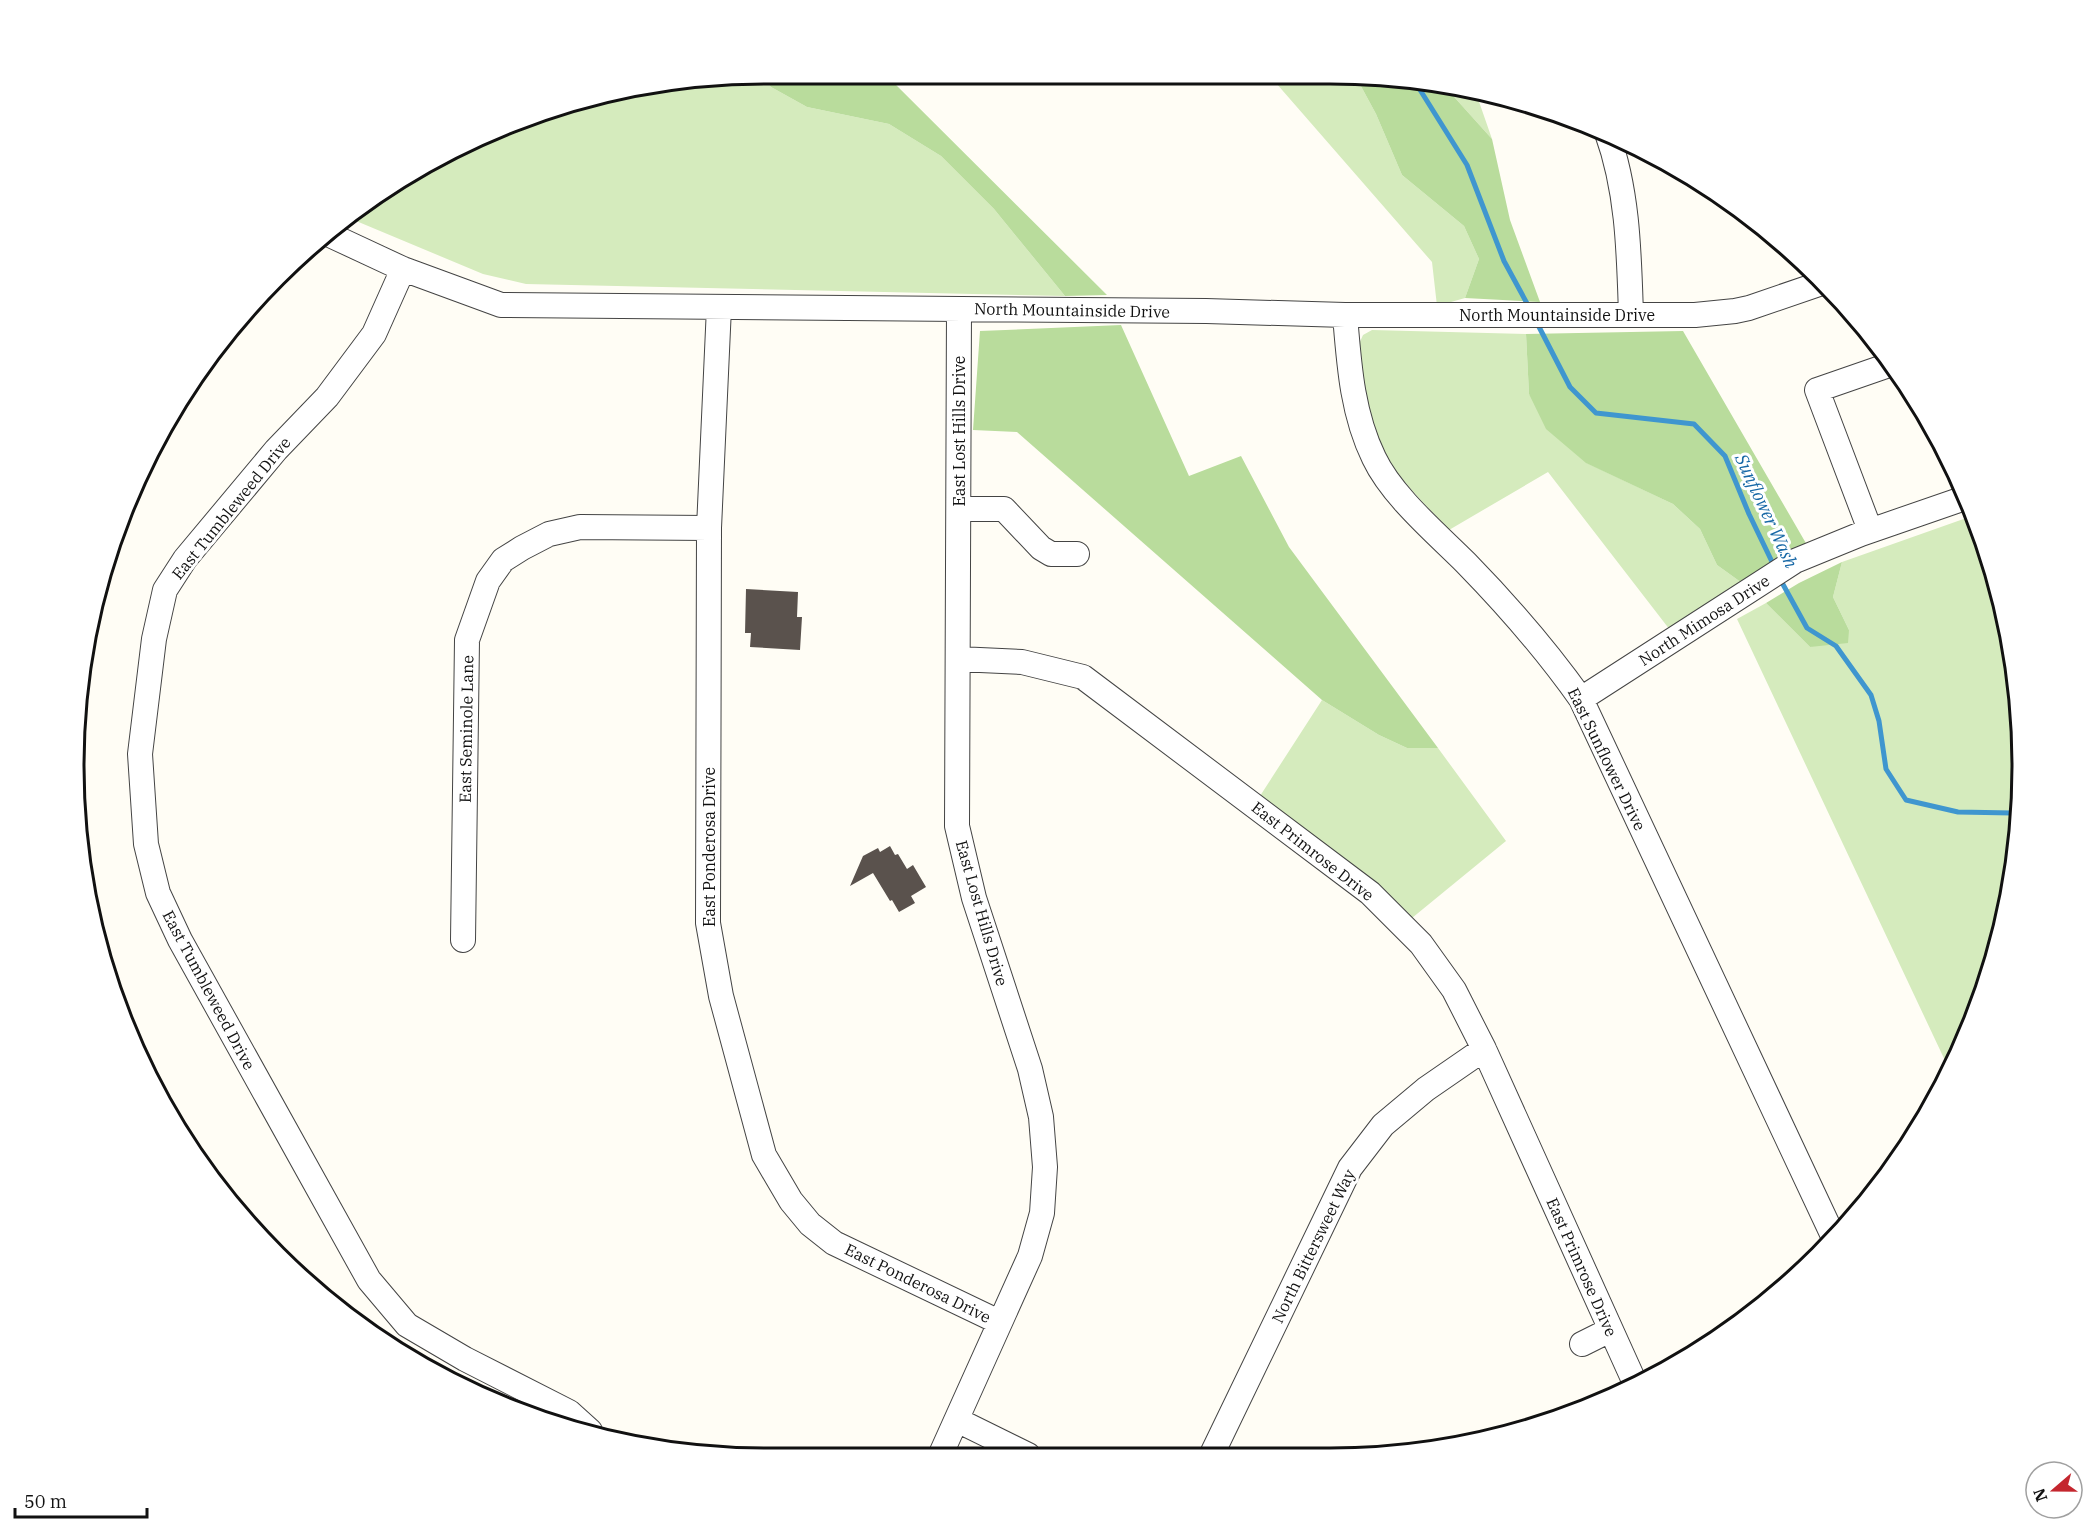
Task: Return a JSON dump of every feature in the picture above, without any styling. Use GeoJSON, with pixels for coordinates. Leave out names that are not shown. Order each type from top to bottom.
{"type":"FeatureCollection","features":[{"type":"Feature","properties":{"kind":"street"},"geometry":{"type":"LineString","coordinates":[[1611,145],[1619,171],[1627,225],[1631,315]]}},
{"type":"Feature","properties":{"kind":"street","name":"North Mountainside Drive"},"geometry":{"type":"LineString","coordinates":[[335,237],[403,268],[501,304],[719,308],[1206,311],[1345,315],[1695,315],[1736,311],[1814,286]]}},
{"type":"Feature","properties":{"kind":"street","name":"East Tumbleweed Drive"},"geometry":{"type":"LineString","coordinates":[[403,268],[374,334],[327,397],[276,450],[185,559],[165,590],[154,639],[140,754],[147,844],[159,893],[180,940],[369,1280],[407,1325],[465,1359],[569,1412],[580,1422]]}},
{"type":"Feature","properties":{"kind":"street","name":"East Ponderosa Drive"},"geometry":{"type":"LineString","coordinates":[[719,308],[709,528],[708,923],[720,996],[764,1155],[791,1201],[810,1224],[834,1243],[999,1322]]}},
{"type":"Feature","properties":{"kind":"street","name":"East Lost Hills Drive"},"geometry":{"type":"LineString","coordinates":[[944,1448],[1030,1256],[1042,1213],[1045,1167],[1041,1117],[1030,1069],[974,898],[957,826],[959,309]]}},
{"type":"Feature","properties":{"kind":"street","name":"East Sunflower Drive"},"geometry":{"type":"LineString","coordinates":[[1345,315],[1350,380],[1362,430],[1374,459],[1391,486],[1472,569],[1552,658],[1581,699],[1830,1229]]}},
{"type":"Feature","properties":{"kind":"street"},"geometry":{"type":"LineString","coordinates":[[1870,531],[1817,390],[1883,367]]}},
{"type":"Feature","properties":{"kind":"street","name":"North Mimosa Drive"},"geometry":{"type":"LineString","coordinates":[[1581,699],[1795,561],[1870,531],[1958,500]]}},
{"type":"Feature","properties":{"kind":"street"},"geometry":{"type":"LineString","coordinates":[[958,509],[1004,509],[1041,548],[1051,554],[1077,554]]}},
{"type":"Feature","properties":{"kind":"street","name":"East Seminole Lane"},"geometry":{"type":"LineString","coordinates":[[463,940],[467,640],[488,581],[504,560],[522,548],[549,534],[580,526],[709,528]]}},
{"type":"Feature","properties":{"kind":"street","name":"East Primrose Drive"},"geometry":{"type":"LineString","coordinates":[[958,659],[1022,662],[1083,677],[1370,893],[1421,944],[1454,990],[1484,1049],[1633,1378]]}},
{"type":"Feature","properties":{"kind":"street","name":"North Bittersweet Way"},"geometry":{"type":"LineString","coordinates":[[1215,1448],[1350,1168],[1383,1125],[1426,1089],[1484,1049]]}},
{"type":"Feature","properties":{"kind":"street"},"geometry":{"type":"LineString","coordinates":[[1582,1344],[1610,1330]]}},
{"type":"Feature","properties":{"kind":"street"},"geometry":{"type":"LineString","coordinates":[[957,1420],[1014,1448]]}},
{"type":"Feature","properties":{"kind":"green space"},"geometry":{"type":"Polygon","coordinates":[[[768,84],[807,107],[889,124],[941,156],[994,209],[1065,296],[526,284],[483,274],[356,221],[425,175],[464,154],[547,120],[633,97],[721,85],[768,84]]]}},
{"type":"Feature","properties":{"kind":"green space"},"geometry":{"type":"Polygon","coordinates":[[[768,84],[895,84],[1107,295],[1065,296],[994,209],[941,156],[889,124],[807,107],[768,84]]]}},
{"type":"Feature","properties":{"kind":"green space"},"geometry":{"type":"Polygon","coordinates":[[[1277,84],[1360,85],[1376,114],[1402,175],[1464,226],[1479,259],[1465,298],[1437,306],[1432,262],[1277,84]]]}},
{"type":"Feature","properties":{"kind":"green space"},"geometry":{"type":"Polygon","coordinates":[[[1360,85],[1453,95],[1492,139],[1510,220],[1540,302],[1465,298],[1479,259],[1464,226],[1402,175],[1376,114],[1360,85]]]}},
{"type":"Feature","properties":{"kind":"green space"},"geometry":{"type":"Polygon","coordinates":[[[1453,95],[1479,101],[1492,139],[1453,95]]]}},
{"type":"Feature","properties":{"kind":"green space"},"geometry":{"type":"Polygon","coordinates":[[[1121,325],[1189,476],[1241,456],[1289,547],[1438,748],[1407,748],[1379,735],[1322,700],[1017,432],[973,430],[980,331],[1121,325]]]}},
{"type":"Feature","properties":{"kind":"green space"},"geometry":{"type":"Polygon","coordinates":[[[1372,330],[1526,334],[1529,394],[1587,463],[1673,504],[1700,529],[1717,565],[1742,583],[1670,630],[1548,472],[1449,530],[1389,462],[1372,430],[1364,396],[1359,344],[1363,335],[1372,330]]]}},
{"type":"Feature","properties":{"kind":"green space"},"geometry":{"type":"Polygon","coordinates":[[[1683,331],[1807,545],[1742,583],[1717,565],[1700,529],[1673,504],[1586,463],[1546,429],[1529,394],[1526,334],[1683,331]]]}},
{"type":"Feature","properties":{"kind":"green space"},"geometry":{"type":"Polygon","coordinates":[[[1965,518],[1989,589],[1999,633],[2011,721],[2011,811],[2006,855],[1989,943],[1976,985],[1945,1061],[1737,619],[1766,603],[1810,647],[1849,630],[1833,597],[1842,562],[1965,518]]]}},
{"type":"Feature","properties":{"kind":"green space"},"geometry":{"type":"Polygon","coordinates":[[[1842,562],[1833,597],[1849,630],[1848,643],[1810,647],[1766,603],[1799,583],[1842,562]]]}},
{"type":"Feature","properties":{"kind":"green space"},"geometry":{"type":"Polygon","coordinates":[[[1322,700],[1379,735],[1407,748],[1438,748],[1506,841],[1412,918],[1260,796],[1322,700]]]}},
{"type":"Feature","properties":{"kind":"building"},"geometry":{"type":"Polygon","coordinates":[[[746,589],[798,592],[797,617],[802,617],[800,650],[750,647],[751,633],[745,633],[746,589]]]}},
{"type":"Feature","properties":{"kind":"building"},"geometry":{"type":"Polygon","coordinates":[[[890,846],[907,869],[913,865],[926,887],[911,896],[915,903],[899,912],[873,873],[850,886],[863,856],[878,848],[880,852],[890,846]]]}},
{"type":"Feature","properties":{"kind":"waterway","name":"Sunflower Wash"},"geometry":{"type":"LineString","coordinates":[[1420,90],[1467,165],[1504,261],[1530,309]]}},
{"type":"Feature","properties":{"kind":"waterway","name":"Sunflower Wash"},"geometry":{"type":"LineString","coordinates":[[1537,323],[1570,387],[1596,413],[1694,424],[1725,456],[1775,568]]}},
{"type":"Feature","properties":{"kind":"waterway","name":"Sunflower Wash"},"geometry":{"type":"LineString","coordinates":[[1780,579],[1807,628],[1836,646],[1871,695],[1879,721],[1886,769],[1906,800],[1958,812],[2011,813]]}}]}
